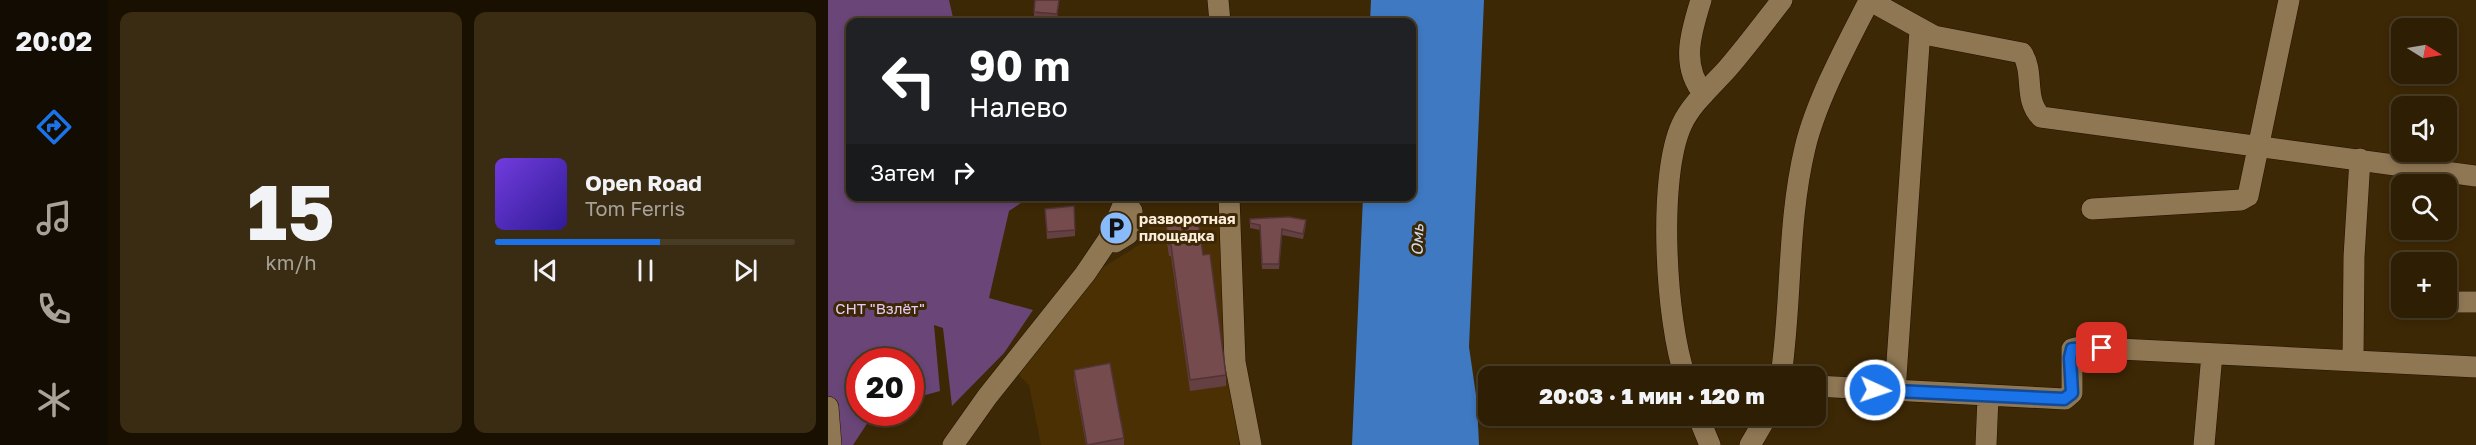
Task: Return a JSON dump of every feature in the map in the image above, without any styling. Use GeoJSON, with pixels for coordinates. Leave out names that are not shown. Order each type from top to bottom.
{"type":"FeatureCollection","features":[{"type":"Feature","properties":{"kind":"street"},"geometry":{"type":"LineString","coordinates":[[1218,0],[1220,18]]}},
{"type":"Feature","properties":{"kind":"street"},"geometry":{"type":"LineString","coordinates":[[1701,0],[1691,32],[1689,62],[1693,81],[1704,94]]}},
{"type":"Feature","properties":{"kind":"street"},"geometry":{"type":"LineString","coordinates":[[1682,366],[1672,326],[1668,265],[1668,198],[1673,149],[1682,123],[1782,0]]}},
{"type":"Feature","properties":{"kind":"street"},"geometry":{"type":"LineString","coordinates":[[1782,366],[1791,232],[1805,145],[1837,64],[1869,0],[1934,36],[2022,53],[2028,62],[2033,109],[2041,117],[2360,159],[2409,169],[2476,176]]}},
{"type":"Feature","properties":{"kind":"street"},"geometry":{"type":"LineString","coordinates":[[2092,209],[2241,200],[2248,196],[2252,187],[2257,147],[2289,0]]}},
{"type":"Feature","properties":{"kind":"street"},"geometry":{"type":"LineString","coordinates":[[1895,391],[1920,30]]}},
{"type":"Feature","properties":{"kind":"street"},"geometry":{"type":"LineString","coordinates":[[2353,361],[2354,257],[2360,159]]}},
{"type":"Feature","properties":{"kind":"street"},"geometry":{"type":"LineString","coordinates":[[953,445],[987,397],[1085,274],[1108,240],[1124,201]]}},
{"type":"Feature","properties":{"kind":"street"},"geometry":{"type":"LineString","coordinates":[[1229,201],[1235,362],[1251,445]]}},
{"type":"Feature","properties":{"kind":"street"},"geometry":{"type":"LineString","coordinates":[[2457,302],[2476,302]]}},
{"type":"Feature","properties":{"kind":"street"},"geometry":{"type":"LineString","coordinates":[[1826,387],[1988,397],[2064,399],[2072,393],[2070,358],[2072,349],[2080,347],[2476,367]]}},
{"type":"Feature","properties":{"kind":"street"},"geometry":{"type":"LineString","coordinates":[[2204,445],[2212,354]]}},
{"type":"Feature","properties":{"kind":"street"},"geometry":{"type":"LineString","coordinates":[[1986,445],[1988,397]]}},
{"type":"Feature","properties":{"kind":"street"},"geometry":{"type":"LineString","coordinates":[[828,407],[831,445]]}},
{"type":"Feature","properties":{"kind":"street"},"geometry":{"type":"LineString","coordinates":[[1702,426],[1710,445]]}},
{"type":"Feature","properties":{"kind":"street"},"geometry":{"type":"LineString","coordinates":[[1750,445],[1761,426]]}},
{"type":"Feature","properties":{"kind":"shaded area"},"geometry":{"type":"Polygon","coordinates":[[[1219,219],[1239,439],[1247,445],[1041,445],[1029,385],[1018,374],[1099,270],[1147,240],[1149,226],[1219,219]]]}},
{"type":"Feature","properties":{"kind":"green space","name":"СНТ \"Взлёт\""},"geometry":{"type":"Polygon","coordinates":[[[828,0],[949,0],[953,18],[846,18],[846,201],[1024,201],[1009,211],[989,298],[1033,310],[1004,353],[952,406],[943,328],[934,325],[940,391],[924,395],[924,348],[846,348],[846,426],[865,426],[853,445],[828,445],[828,0]]]}},
{"type":"Feature","properties":{"kind":"water","name":"Омь"},"geometry":{"type":"Polygon","coordinates":[[[1371,0],[1484,0],[1469,347],[1477,402],[1479,445],[1352,445],[1363,201],[1416,201],[1416,18],[1370,18],[1371,0]]]}},
{"type":"Feature","properties":{"kind":"building"},"geometry":{"type":"Polygon","coordinates":[[[1035,0],[1059,0],[1057,14],[1034,12],[1035,0]]]}},
{"type":"Feature","properties":{"kind":"building"},"geometry":{"type":"Polygon","coordinates":[[[1074,206],[1075,230],[1047,232],[1045,209],[1074,206]]]}},
{"type":"Feature","properties":{"kind":"building"},"geometry":{"type":"Polygon","coordinates":[[[1289,217],[1306,220],[1303,234],[1282,229],[1279,264],[1262,264],[1260,225],[1250,223],[1250,219],[1289,217]]]}},
{"type":"Feature","properties":{"kind":"building"},"geometry":{"type":"Polygon","coordinates":[[[1198,221],[1203,255],[1210,254],[1226,375],[1190,380],[1171,245],[1169,245],[1166,225],[1198,221]]]}},
{"type":"Feature","properties":{"kind":"building"},"geometry":{"type":"Polygon","coordinates":[[[1110,363],[1124,438],[1087,445],[1074,370],[1110,363]]]}},
{"type":"Feature","properties":{"kind":"place","name":"разворотная площадка"},"geometry":{"type":"Point","coordinates":[1116,228]}},
{"type":"Feature","properties":{"kind":"route"},"geometry":{"type":"LineString","coordinates":[[1875,390],[2064,399],[2072,393],[2070,358],[2072,349],[2102,348]]}}]}
